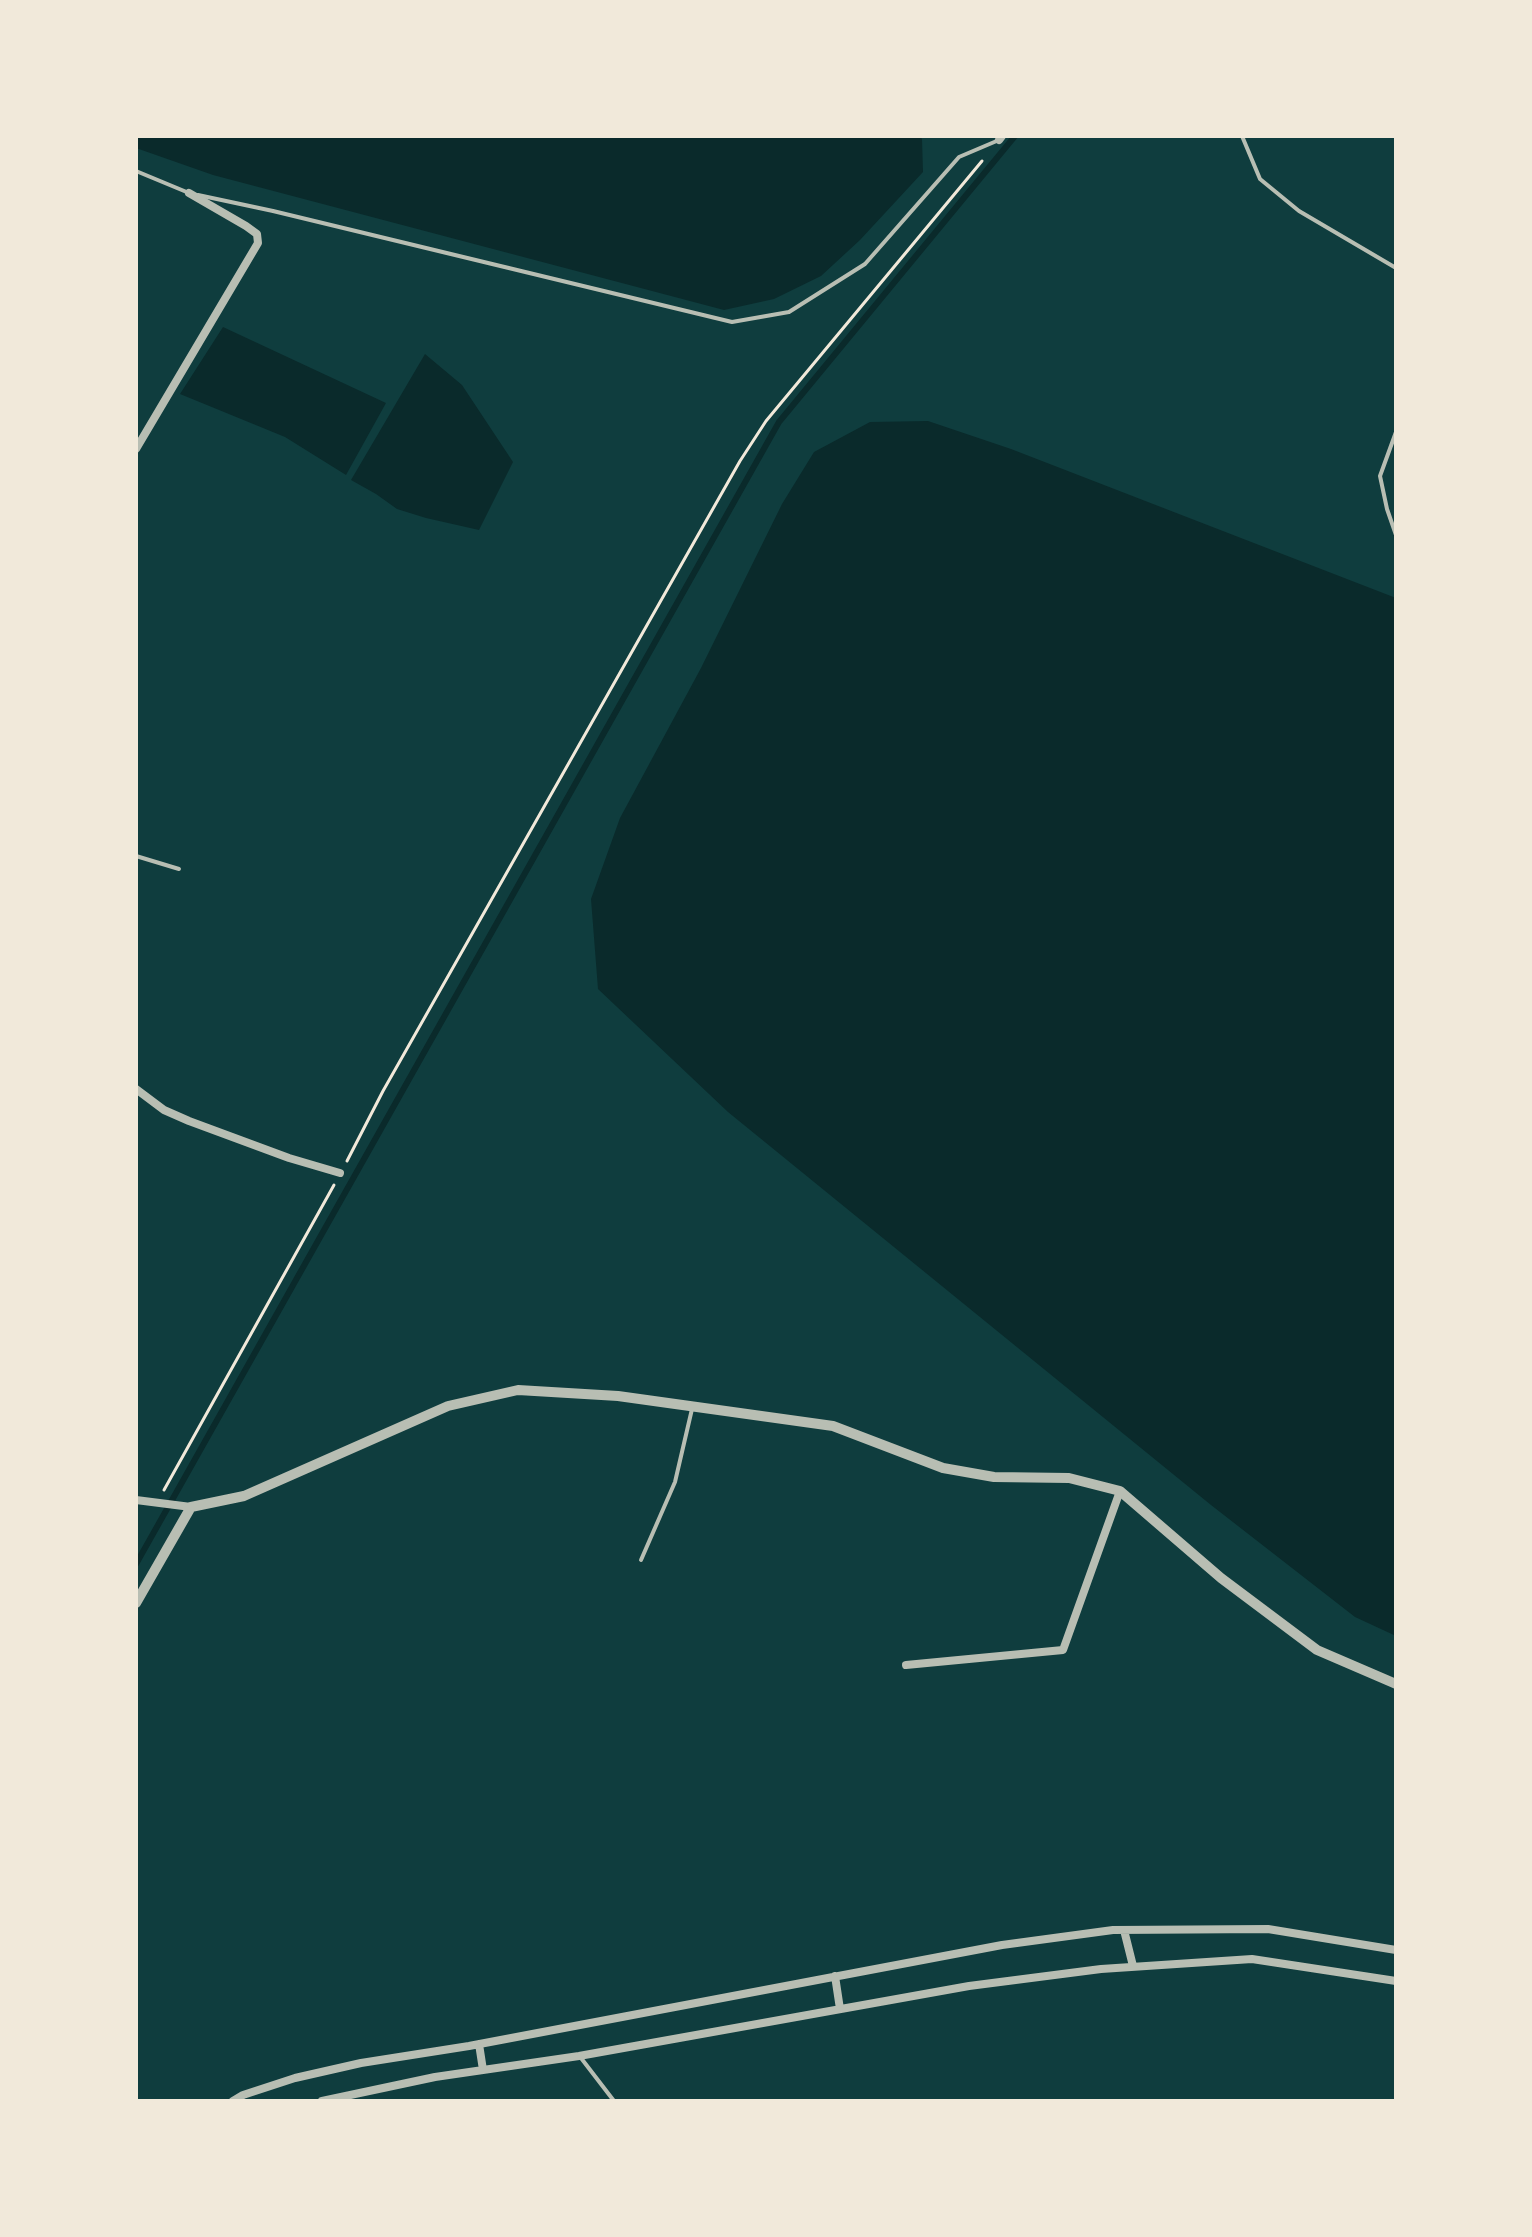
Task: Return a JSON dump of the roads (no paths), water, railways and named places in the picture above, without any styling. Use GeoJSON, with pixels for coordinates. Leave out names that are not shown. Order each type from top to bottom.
{"type":"FeatureCollection","features":[{"type":"Feature","properties":{"kind":"street"},"geometry":{"type":"LineString","coordinates":[[136,449],[258,243],[257,234],[246,226],[189,193]]}},
{"type":"Feature","properties":{"kind":"street"},"geometry":{"type":"LineString","coordinates":[[136,1089],[164,1110],[189,1121],[289,1158],[340,1173]]}},
{"type":"Feature","properties":{"kind":"street"},"geometry":{"type":"LineString","coordinates":[[136,1500],[191,1507],[244,1496],[448,1406],[518,1390],[618,1396],[833,1426],[943,1468],[994,1477],[1069,1478],[1120,1491],[1221,1578],[1317,1650],[1396,1684]]}},
{"type":"Feature","properties":{"kind":"street"},"geometry":{"type":"LineString","coordinates":[[906,1665],[1063,1650],[1120,1491]]}},
{"type":"Feature","properties":{"kind":"street"},"geometry":{"type":"LineString","coordinates":[[136,1603],[191,1507]]}},
{"type":"Feature","properties":{"kind":"street"},"geometry":{"type":"LineString","coordinates":[[233,2101],[295,2078],[361,2063],[479,2044],[1002,1945],[1124,1930],[1268,1929],[1396,1950]]}},
{"type":"Feature","properties":{"kind":"street"},"geometry":{"type":"LineString","coordinates":[[1124,1930],[1133,1966]]}},
{"type":"Feature","properties":{"kind":"street"},"geometry":{"type":"LineString","coordinates":[[322,2101],[435,2077],[579,2056],[969,1986],[1101,1969],[1252,1959],[1396,1981]]}},
{"type":"Feature","properties":{"kind":"street"},"geometry":{"type":"LineString","coordinates":[[835,1976],[840,2009]]}},
{"type":"Feature","properties":{"kind":"street"},"geometry":{"type":"LineString","coordinates":[[479,2044],[483,2070]]}},
{"type":"Feature","properties":{"kind":"lane"},"geometry":{"type":"LineString","coordinates":[[1242,136],[1260,179],[1299,211],[1396,268]]}},
{"type":"Feature","properties":{"kind":"lane"},"geometry":{"type":"LineString","coordinates":[[136,171],[189,193],[732,322],[789,312],[865,264],[959,157],[1001,138]]}},
{"type":"Feature","properties":{"kind":"lane"},"geometry":{"type":"LineString","coordinates":[[1396,432],[1380,476],[1396,535]]}},
{"type":"Feature","properties":{"kind":"lane"},"geometry":{"type":"LineString","coordinates":[[136,856],[179,869]]}},
{"type":"Feature","properties":{"kind":"lane"},"geometry":{"type":"LineString","coordinates":[[641,1560],[675,1482],[693,1407]]}},
{"type":"Feature","properties":{"kind":"lane"},"geometry":{"type":"LineString","coordinates":[[579,2056],[614,2101]]}},
{"type":"Feature","properties":{"kind":"water"},"geometry":{"type":"Polygon","coordinates":[[[136,136],[920,136],[923,172],[860,240],[821,276],[774,299],[724,310],[213,175],[136,148],[136,136]]]}},
{"type":"Feature","properties":{"kind":"water"},"geometry":{"type":"Polygon","coordinates":[[[223,327],[386,403],[346,475],[285,437],[180,394],[223,327]]]}},
{"type":"Feature","properties":{"kind":"water"},"geometry":{"type":"Polygon","coordinates":[[[425,354],[462,385],[513,462],[479,530],[397,509],[351,480],[425,354]]]}},
{"type":"Feature","properties":{"kind":"water"},"geometry":{"type":"Polygon","coordinates":[[[928,421],[1011,449],[1396,598],[1396,1636],[1355,1617],[1211,1505],[728,1112],[598,989],[591,899],[620,818],[701,668],[782,504],[814,452],[870,422],[928,421]]]}},
{"type":"Feature","properties":{"kind":"waterway"},"geometry":{"type":"LineString","coordinates":[[136,1564],[779,422],[1015,136]]}}]}
